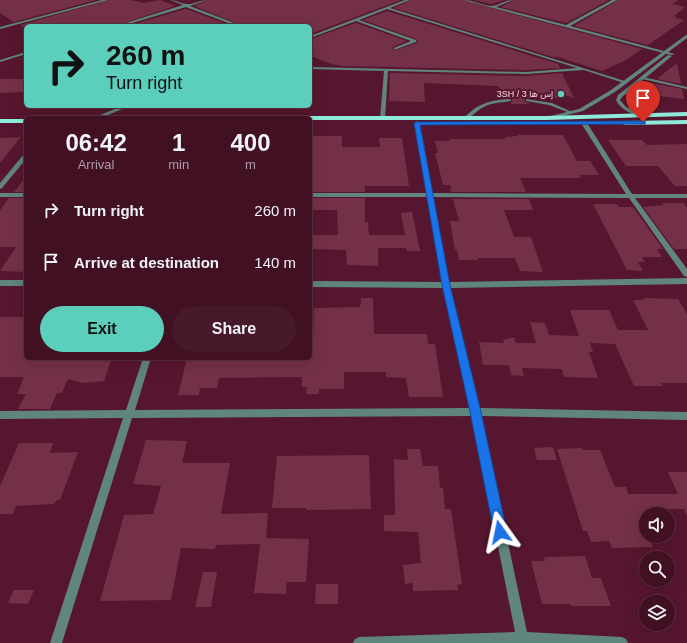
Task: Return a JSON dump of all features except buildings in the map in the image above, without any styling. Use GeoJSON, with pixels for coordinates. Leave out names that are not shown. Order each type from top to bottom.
{"type":"FeatureCollection","features":[{"type":"Feature","properties":{"kind":"highway"},"geometry":{"type":"LineString","coordinates":[[312,118],[546,118],[687,114]]}},
{"type":"Feature","properties":{"kind":"highway"},"geometry":{"type":"LineString","coordinates":[[0,121],[24,120]]}},
{"type":"Feature","properties":{"kind":"highway"},"geometry":{"type":"LineString","coordinates":[[312,124],[687,122]]}},
{"type":"Feature","properties":{"kind":"highway"},"geometry":{"type":"LineString","coordinates":[[0,126],[24,126]]}},
{"type":"Feature","properties":{"kind":"street"},"geometry":{"type":"LineString","coordinates":[[0,28],[106,0]]}},
{"type":"Feature","properties":{"kind":"street"},"geometry":{"type":"LineString","coordinates":[[172,0],[231,24]]}},
{"type":"Feature","properties":{"kind":"street"},"geometry":{"type":"LineString","coordinates":[[125,24],[205,0]]}},
{"type":"Feature","properties":{"kind":"street"},"geometry":{"type":"LineString","coordinates":[[312,36],[408,0]]}},
{"type":"Feature","properties":{"kind":"street"},"geometry":{"type":"LineString","coordinates":[[465,0],[673,54]]}},
{"type":"Feature","properties":{"kind":"street"},"geometry":{"type":"LineString","coordinates":[[492,8],[511,0]]}},
{"type":"Feature","properties":{"kind":"street"},"geometry":{"type":"LineString","coordinates":[[567,26],[615,0]]}},
{"type":"Feature","properties":{"kind":"street"},"geometry":{"type":"LineString","coordinates":[[386,8],[626,82]]}},
{"type":"Feature","properties":{"kind":"street"},"geometry":{"type":"LineString","coordinates":[[356,20],[414,41],[395,49]]}},
{"type":"Feature","properties":{"kind":"street"},"geometry":{"type":"LineString","coordinates":[[546,118],[581,110],[626,82],[687,36]]}},
{"type":"Feature","properties":{"kind":"street"},"geometry":{"type":"LineString","coordinates":[[641,115],[624,108],[619,104],[618,100],[620,96],[687,43]]}},
{"type":"Feature","properties":{"kind":"street"},"geometry":{"type":"LineString","coordinates":[[0,61],[24,54]]}},
{"type":"Feature","properties":{"kind":"street"},"geometry":{"type":"LineString","coordinates":[[312,68],[526,73],[584,69]]}},
{"type":"Feature","properties":{"kind":"street"},"geometry":{"type":"LineString","coordinates":[[382,118],[386,70]]}},
{"type":"Feature","properties":{"kind":"street"},"geometry":{"type":"LineString","coordinates":[[101,116],[122,108]]}},
{"type":"Feature","properties":{"kind":"street"},"geometry":{"type":"LineString","coordinates":[[417,123],[446,285],[476,412],[522,641]]}},
{"type":"Feature","properties":{"kind":"street"},"geometry":{"type":"LineString","coordinates":[[584,123],[630,195],[687,274]]}},
{"type":"Feature","properties":{"kind":"street"},"geometry":{"type":"LineString","coordinates":[[0,187],[24,157]]}},
{"type":"Feature","properties":{"kind":"street"},"geometry":{"type":"LineString","coordinates":[[312,195],[430,194],[687,196]]}},
{"type":"Feature","properties":{"kind":"street"},"geometry":{"type":"LineString","coordinates":[[0,195],[24,195]]}},
{"type":"Feature","properties":{"kind":"street"},"geometry":{"type":"LineString","coordinates":[[312,284],[446,285],[687,281]]}},
{"type":"Feature","properties":{"kind":"street"},"geometry":{"type":"LineString","coordinates":[[0,283],[24,283]]}},
{"type":"Feature","properties":{"kind":"street"},"geometry":{"type":"LineString","coordinates":[[56,643],[146,360]]}},
{"type":"Feature","properties":{"kind":"street"},"geometry":{"type":"LineString","coordinates":[[0,415],[476,412],[687,416]]}},
{"type":"Feature","properties":{"kind":"street"},"geometry":{"type":"LineString","coordinates":[[359,643],[522,641],[622,643]]}},
{"type":"Feature","properties":{"kind":"lane"},"geometry":{"type":"LineString","coordinates":[[643,78],[687,88]]}},
{"type":"Feature","properties":{"kind":"lane"},"geometry":{"type":"LineString","coordinates":[[466,118],[481,104],[509,100]]}},
{"type":"Feature","properties":{"kind":"lane"},"geometry":{"type":"LineString","coordinates":[[528,100],[550,104],[570,112]]}},
{"type":"Feature","properties":{"kind":"place","name":"3SH / 3 إس ها"},"geometry":{"type":"Point","coordinates":[561,94]}},
{"type":"Feature","properties":{"kind":"route"},"geometry":{"type":"LineString","coordinates":[[500,532],[476,412],[446,285],[417,123],[643,122]]}}]}
